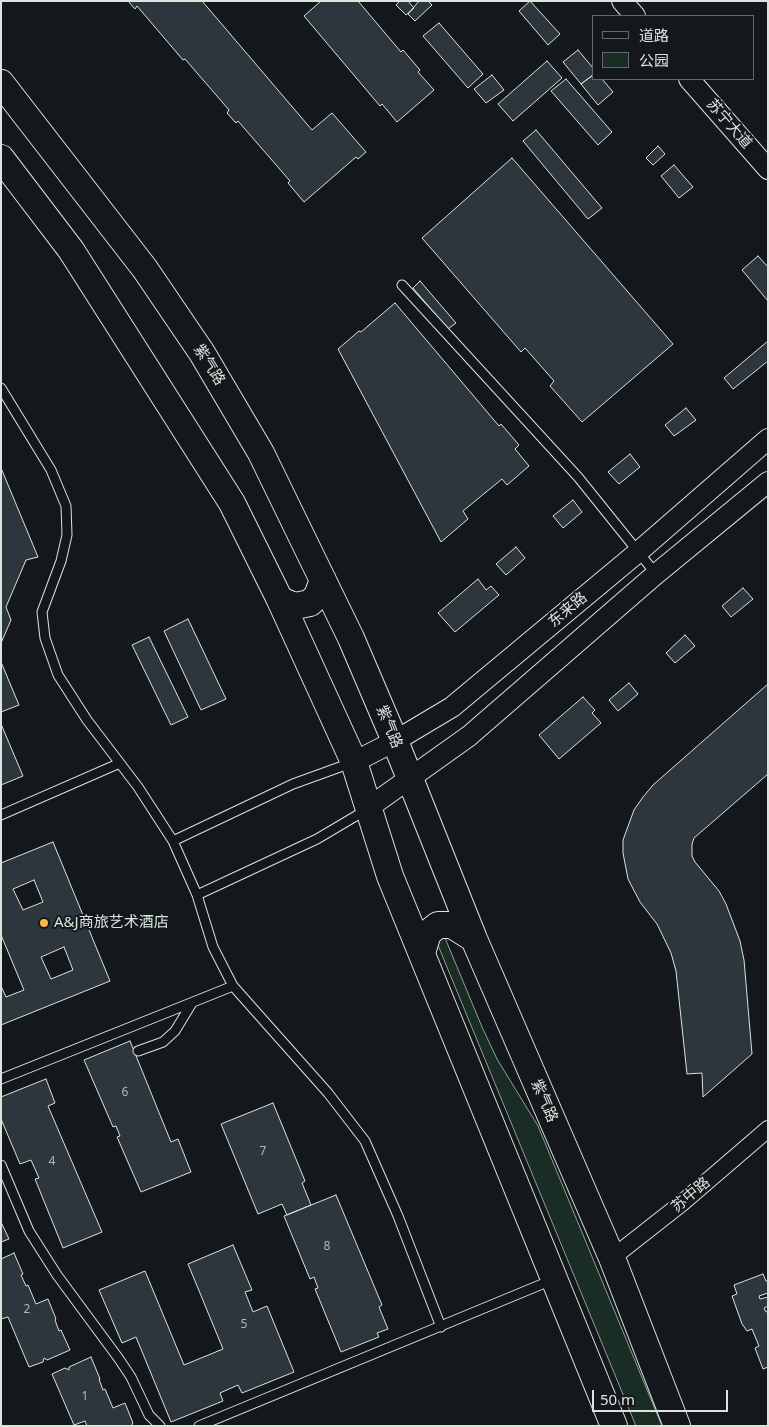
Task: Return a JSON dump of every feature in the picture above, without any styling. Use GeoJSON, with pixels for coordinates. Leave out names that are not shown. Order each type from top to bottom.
{"type":"FeatureCollection","features":[{"type":"Feature","properties":{"kind":"main road","name":"紫气路"},"geometry":{"type":"LineString","coordinates":[[1,82],[145,269],[202,353],[262,453],[351,638],[395,741],[474,939],[612,1258],[677,1426]]}},
{"type":"Feature","properties":{"kind":"main road"},"geometry":{"type":"LineString","coordinates":[[1,158],[71,250],[232,503],[280,600],[354,762],[390,876],[614,1426]]}},
{"type":"Feature","properties":{"kind":"main road"},"geometry":{"type":"LineString","coordinates":[[280,600],[296,606],[310,603],[317,596],[323,580]]}},
{"type":"Feature","properties":{"kind":"main road"},"geometry":{"type":"LineString","coordinates":[[422,953],[428,933],[438,925],[452,926],[474,939]]}},
{"type":"Feature","properties":{"kind":"street"},"geometry":{"type":"LineString","coordinates":[[622,1],[634,15]]}},
{"type":"Feature","properties":{"kind":"street","name":"苏宁大道"},"geometry":{"type":"LineString","coordinates":[[691,80],[768,169]]}},
{"type":"Feature","properties":{"kind":"street","name":"东来路"},"geometry":{"type":"LineString","coordinates":[[354,762],[395,741],[452,707],[638,552],[768,439]]}},
{"type":"Feature","properties":{"kind":"street","name":"东来路"},"geometry":{"type":"LineString","coordinates":[[368,808],[469,736],[656,574],[768,482]]}},
{"type":"Feature","properties":{"kind":"street","name":"苏中路"},"geometry":{"type":"LineString","coordinates":[[612,1258],[682,1203],[768,1129]]}},
{"type":"Feature","properties":{"kind":"lane"},"geometry":{"type":"LineString","coordinates":[[402,285],[578,477],[656,574]]}},
{"type":"Feature","properties":{"kind":"lane"},"geometry":{"type":"LineString","coordinates":[[1,388],[51,470],[66,506],[67,535],[61,561],[42,612],[46,638],[58,674],[87,720],[138,787],[172,841],[197,895],[213,947],[233,986],[328,1093],[365,1141],[398,1216],[441,1327]]}},
{"type":"Feature","properties":{"kind":"lane"},"geometry":{"type":"LineString","coordinates":[[172,841],[293,784],[354,762]]}},
{"type":"Feature","properties":{"kind":"lane"},"geometry":{"type":"LineString","coordinates":[[1,815],[120,763]]}},
{"type":"Feature","properties":{"kind":"lane"},"geometry":{"type":"LineString","coordinates":[[197,895],[317,839],[368,808]]}},
{"type":"Feature","properties":{"kind":"lane"},"geometry":{"type":"LineString","coordinates":[[1,1079],[233,986]]}},
{"type":"Feature","properties":{"kind":"lane"},"geometry":{"type":"LineString","coordinates":[[138,1051],[163,1042],[175,1031],[192,1002]]}},
{"type":"Feature","properties":{"kind":"lane"},"geometry":{"type":"LineString","coordinates":[[1,1165],[29,1231],[58,1275],[119,1359],[131,1377],[149,1415],[160,1426]]}},
{"type":"Feature","properties":{"kind":"lane"},"geometry":{"type":"LineString","coordinates":[[199,1426],[555,1279]]}},
{"type":"Feature","properties":{"kind":"green space"},"geometry":{"type":"Polygon","coordinates":[[[435,938],[445,938],[497,1059],[538,1126],[662,1426],[636,1426],[435,938]]]}},
{"type":"Feature","properties":{"kind":"building"},"geometry":{"type":"Polygon","coordinates":[[[128,1],[202,1],[312,130],[332,113],[366,152],[358,159],[356,157],[304,202],[288,183],[290,181],[238,121],[236,123],[227,113],[229,110],[185,59],[183,60],[137,6],[135,9],[128,1]]]}},
{"type":"Feature","properties":{"kind":"building"},"geometry":{"type":"Polygon","coordinates":[[[321,1],[358,1],[401,52],[403,50],[420,70],[418,72],[434,90],[397,122],[382,104],[380,106],[304,16],[321,1]]]}},
{"type":"Feature","properties":{"kind":"building"},"geometry":{"type":"Polygon","coordinates":[[[400,1],[408,1],[414,8],[406,15],[396,5],[400,1]]]}},
{"type":"Feature","properties":{"kind":"building"},"geometry":{"type":"Polygon","coordinates":[[[419,1],[428,1],[432,5],[415,21],[408,14],[419,1]]]}},
{"type":"Feature","properties":{"kind":"building"},"geometry":{"type":"Polygon","coordinates":[[[530,1],[560,34],[548,45],[519,11],[530,1]]]}},
{"type":"Feature","properties":{"kind":"building"},"geometry":{"type":"Polygon","coordinates":[[[439,23],[483,74],[468,88],[423,36],[439,23]]]}},
{"type":"Feature","properties":{"kind":"building"},"geometry":{"type":"Polygon","coordinates":[[[578,50],[592,67],[592,76],[581,84],[563,62],[578,50]]]}},
{"type":"Feature","properties":{"kind":"building"},"geometry":{"type":"Polygon","coordinates":[[[547,61],[562,78],[513,121],[498,104],[547,61]]]}},
{"type":"Feature","properties":{"kind":"building"},"geometry":{"type":"Polygon","coordinates":[[[492,75],[504,90],[486,103],[474,89],[492,75]]]}},
{"type":"Feature","properties":{"kind":"building"},"geometry":{"type":"Polygon","coordinates":[[[592,76],[592,80],[603,80],[613,92],[598,105],[581,84],[592,76]]]}},
{"type":"Feature","properties":{"kind":"building"},"geometry":{"type":"Polygon","coordinates":[[[566,79],[612,132],[598,145],[551,91],[566,79]]]}},
{"type":"Feature","properties":{"kind":"building"},"geometry":{"type":"Polygon","coordinates":[[[536,130],[602,208],[588,219],[523,141],[536,130]]]}},
{"type":"Feature","properties":{"kind":"building"},"geometry":{"type":"Polygon","coordinates":[[[658,146],[665,154],[653,165],[646,158],[658,146]]]}},
{"type":"Feature","properties":{"kind":"building"},"geometry":{"type":"Polygon","coordinates":[[[512,158],[673,344],[582,422],[550,386],[554,381],[525,348],[521,352],[422,238],[512,158]]]}},
{"type":"Feature","properties":{"kind":"building"},"geometry":{"type":"Polygon","coordinates":[[[674,165],[693,187],[679,198],[661,176],[674,165]]]}},
{"type":"Feature","properties":{"kind":"building"},"geometry":{"type":"Polygon","coordinates":[[[758,256],[768,267],[768,301],[742,270],[758,256]]]}},
{"type":"Feature","properties":{"kind":"building"},"geometry":{"type":"Polygon","coordinates":[[[420,281],[456,323],[448,329],[413,288],[420,281]]]}},
{"type":"Feature","properties":{"kind":"building"},"geometry":{"type":"Polygon","coordinates":[[[395,303],[499,426],[501,424],[519,445],[515,449],[529,466],[507,485],[502,479],[463,511],[468,519],[441,542],[338,349],[395,303]]]}},
{"type":"Feature","properties":{"kind":"building"},"geometry":{"type":"Polygon","coordinates":[[[768,341],[768,361],[733,389],[724,378],[768,341]]]}},
{"type":"Feature","properties":{"kind":"building"},"geometry":{"type":"Polygon","coordinates":[[[686,408],[696,420],[674,436],[665,425],[686,408]]]}},
{"type":"Feature","properties":{"kind":"building"},"geometry":{"type":"Polygon","coordinates":[[[630,454],[640,467],[619,484],[608,472],[630,454]]]}},
{"type":"Feature","properties":{"kind":"building"},"geometry":{"type":"Polygon","coordinates":[[[1,468],[38,557],[26,560],[6,607],[11,620],[1,643],[1,468]]]}},
{"type":"Feature","properties":{"kind":"building"},"geometry":{"type":"Polygon","coordinates":[[[573,500],[582,512],[563,528],[553,516],[573,500]]]}},
{"type":"Feature","properties":{"kind":"building"},"geometry":{"type":"Polygon","coordinates":[[[516,547],[525,558],[506,575],[496,564],[516,547]]]}},
{"type":"Feature","properties":{"kind":"building"},"geometry":{"type":"Polygon","coordinates":[[[478,579],[486,590],[491,586],[499,595],[455,632],[438,613],[478,579]]]}},
{"type":"Feature","properties":{"kind":"building"},"geometry":{"type":"Polygon","coordinates":[[[743,588],[753,599],[731,617],[722,606],[743,588]]]}},
{"type":"Feature","properties":{"kind":"building"},"geometry":{"type":"Polygon","coordinates":[[[188,619],[226,699],[201,710],[164,631],[188,619]]]}},
{"type":"Feature","properties":{"kind":"building"},"geometry":{"type":"Polygon","coordinates":[[[685,635],[695,646],[675,663],[666,653],[685,635]]]}},
{"type":"Feature","properties":{"kind":"building"},"geometry":{"type":"Polygon","coordinates":[[[149,637],[188,717],[171,725],[132,645],[149,637]]]}},
{"type":"Feature","properties":{"kind":"building"},"geometry":{"type":"Polygon","coordinates":[[[1,662],[19,705],[1,712],[1,662]]]}},
{"type":"Feature","properties":{"kind":"building"},"geometry":{"type":"Polygon","coordinates":[[[629,683],[638,694],[618,711],[609,700],[629,683]]]}},
{"type":"Feature","properties":{"kind":"building"},"geometry":{"type":"Polygon","coordinates":[[[768,684],[768,774],[694,838],[692,844],[692,856],[719,891],[740,941],[744,960],[752,1054],[703,1097],[702,1073],[687,1074],[676,971],[671,953],[657,924],[640,902],[628,879],[623,853],[623,840],[634,810],[653,785],[768,684]]]}},
{"type":"Feature","properties":{"kind":"building"},"geometry":{"type":"Polygon","coordinates":[[[583,697],[595,710],[592,713],[601,723],[559,759],[539,735],[583,697]]]}},
{"type":"Feature","properties":{"kind":"building"},"geometry":{"type":"Polygon","coordinates":[[[1,724],[23,776],[1,785],[1,724]]]}},
{"type":"Feature","properties":{"kind":"building","name":"A&J商旅艺术酒店"},"geometry":{"type":"Polygon","coordinates":[[[53,842],[110,981],[1,1025],[1,986],[6,997],[24,990],[1,935],[1,863],[53,842]],[[34,880],[13,889],[23,910],[43,902],[34,880]],[[64,947],[41,957],[51,979],[73,970],[64,947]]]}},
{"type":"Feature","properties":{"kind":"building"},"geometry":{"type":"Polygon","coordinates":[[[130,1041],[171,1142],[178,1139],[191,1172],[141,1192],[117,1137],[120,1136],[116,1126],[113,1127],[84,1060],[130,1041]]]}},
{"type":"Feature","properties":{"kind":"building"},"geometry":{"type":"Polygon","coordinates":[[[46,1079],[55,1103],[48,1106],[102,1232],[63,1248],[35,1179],[39,1178],[31,1160],[20,1164],[1,1119],[1,1097],[46,1079]]]}},
{"type":"Feature","properties":{"kind":"building"},"geometry":{"type":"Polygon","coordinates":[[[273,1103],[305,1181],[302,1183],[311,1205],[287,1215],[282,1204],[258,1214],[221,1124],[273,1103]]]}},
{"type":"Feature","properties":{"kind":"building"},"geometry":{"type":"Polygon","coordinates":[[[336,1195],[382,1305],[379,1307],[388,1329],[377,1333],[379,1337],[341,1352],[315,1289],[318,1288],[314,1277],[310,1279],[284,1216],[336,1195]]]}},
{"type":"Feature","properties":{"kind":"building"},"geometry":{"type":"Polygon","coordinates":[[[1,1222],[9,1239],[1,1242],[1,1222]]]}},
{"type":"Feature","properties":{"kind":"building"},"geometry":{"type":"Polygon","coordinates":[[[233,1245],[252,1290],[245,1292],[253,1312],[267,1306],[294,1372],[242,1393],[238,1385],[220,1393],[223,1401],[171,1422],[136,1337],[122,1343],[99,1290],[145,1271],[184,1365],[223,1349],[188,1264],[233,1245]]]}},
{"type":"Feature","properties":{"kind":"building"},"geometry":{"type":"Polygon","coordinates":[[[14,1253],[23,1274],[21,1275],[26,1286],[28,1285],[36,1304],[48,1299],[59,1331],[61,1330],[70,1350],[47,1360],[44,1358],[43,1362],[29,1367],[8,1317],[1,1319],[1,1259],[14,1253]]]}},
{"type":"Feature","properties":{"kind":"building"},"geometry":{"type":"Polygon","coordinates":[[[763,1274],[766,1281],[768,1281],[768,1293],[759,1296],[760,1299],[768,1297],[768,1306],[764,1308],[766,1312],[768,1311],[768,1367],[763,1369],[755,1348],[759,1346],[752,1329],[747,1331],[742,1324],[732,1296],[737,1294],[734,1285],[763,1274]]]}},
{"type":"Feature","properties":{"kind":"building"},"geometry":{"type":"Polygon","coordinates":[[[91,1357],[103,1390],[105,1389],[113,1408],[125,1403],[133,1426],[87,1426],[85,1421],[74,1425],[52,1374],[65,1368],[69,1370],[69,1367],[91,1357]]]}},
{"type":"Feature","properties":{"kind":"place","name":"A&J商旅艺术酒店"},"geometry":{"type":"Point","coordinates":[44,923]}}]}
